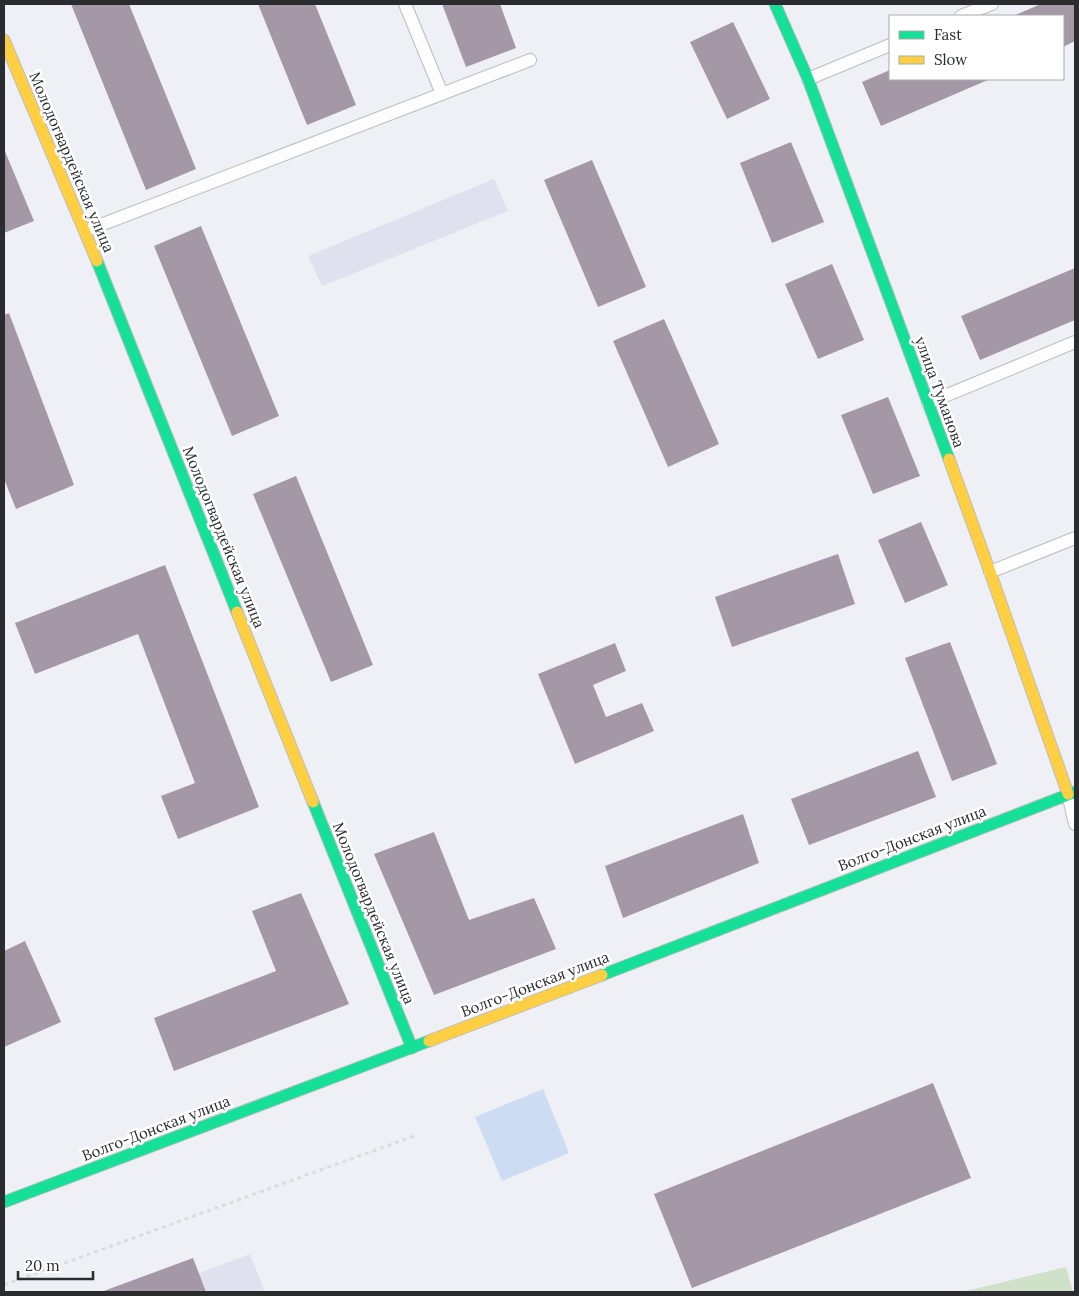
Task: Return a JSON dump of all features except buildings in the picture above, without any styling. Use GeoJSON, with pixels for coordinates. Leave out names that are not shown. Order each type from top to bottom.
{"type":"FeatureCollection","features":[{"type":"Feature","properties":{"kind":"street","name":"улица Туманова"},"geometry":{"type":"LineString","coordinates":[[775,4],[808,79],[1072,793]]}},
{"type":"Feature","properties":{"kind":"street","name":"Молодогвардейская улица"},"geometry":{"type":"LineString","coordinates":[[4,40],[85,230],[412,1048]]}},
{"type":"Feature","properties":{"kind":"street","name":"Волго-Донская улица"},"geometry":{"type":"LineString","coordinates":[[4,1202],[412,1048],[1072,793]]}},
{"type":"Feature","properties":{"kind":"lane"},"geometry":{"type":"LineString","coordinates":[[405,4],[442,94]]}},
{"type":"Feature","properties":{"kind":"lane"},"geometry":{"type":"LineString","coordinates":[[964,15],[992,4]]}},
{"type":"Feature","properties":{"kind":"lane"},"geometry":{"type":"LineString","coordinates":[[808,79],[889,45]]}},
{"type":"Feature","properties":{"kind":"lane"},"geometry":{"type":"LineString","coordinates":[[85,230],[530,60]]}},
{"type":"Feature","properties":{"kind":"lane"},"geometry":{"type":"LineString","coordinates":[[928,403],[1075,342]]}},
{"type":"Feature","properties":{"kind":"lane"},"geometry":{"type":"LineString","coordinates":[[990,572],[1075,538]]}},
{"type":"Feature","properties":{"kind":"lane"},"geometry":{"type":"LineString","coordinates":[[1072,793],[1075,824]]}},
{"type":"Feature","properties":{"kind":"path"},"geometry":{"type":"LineString","coordinates":[[4,1285],[414,1136]]}},
{"type":"Feature","properties":{"kind":"shaded area"},"geometry":{"type":"Polygon","coordinates":[[[494,179],[508,211],[322,286],[308,256],[494,179]]]}},
{"type":"Feature","properties":{"kind":"shaded area"},"geometry":{"type":"Polygon","coordinates":[[[250,1254],[265,1292],[149,1292],[250,1254]]]}},
{"type":"Feature","properties":{"kind":"green space"},"geometry":{"type":"Polygon","coordinates":[[[1066,1267],[1073,1292],[962,1292],[1066,1267]]]}},
{"type":"Feature","properties":{"kind":"water"},"geometry":{"type":"Polygon","coordinates":[[[543,1089],[569,1153],[502,1181],[475,1117],[543,1089]]]}},
{"type":"Feature","properties":{"kind":"traffic: fast"},"geometry":{"type":"LineString","coordinates":[[775,4],[808,79],[949,459]]}},
{"type":"Feature","properties":{"kind":"traffic: fast"},"geometry":{"type":"LineString","coordinates":[[97,261],[237,612]]}},
{"type":"Feature","properties":{"kind":"traffic: fast"},"geometry":{"type":"LineString","coordinates":[[602,975],[1075,792]]}},
{"type":"Feature","properties":{"kind":"traffic: fast"},"geometry":{"type":"LineString","coordinates":[[313,802],[412,1048]]}},
{"type":"Feature","properties":{"kind":"traffic: fast"},"geometry":{"type":"LineString","coordinates":[[4,1202],[429,1041]]}},
{"type":"Feature","properties":{"kind":"traffic: slow"},"geometry":{"type":"LineString","coordinates":[[4,40],[97,261]]}},
{"type":"Feature","properties":{"kind":"traffic: slow"},"geometry":{"type":"LineString","coordinates":[[949,459],[1068,794]]}},
{"type":"Feature","properties":{"kind":"traffic: slow"},"geometry":{"type":"LineString","coordinates":[[237,612],[313,802]]}},
{"type":"Feature","properties":{"kind":"traffic: slow"},"geometry":{"type":"LineString","coordinates":[[429,1041],[602,975]]}}]}
